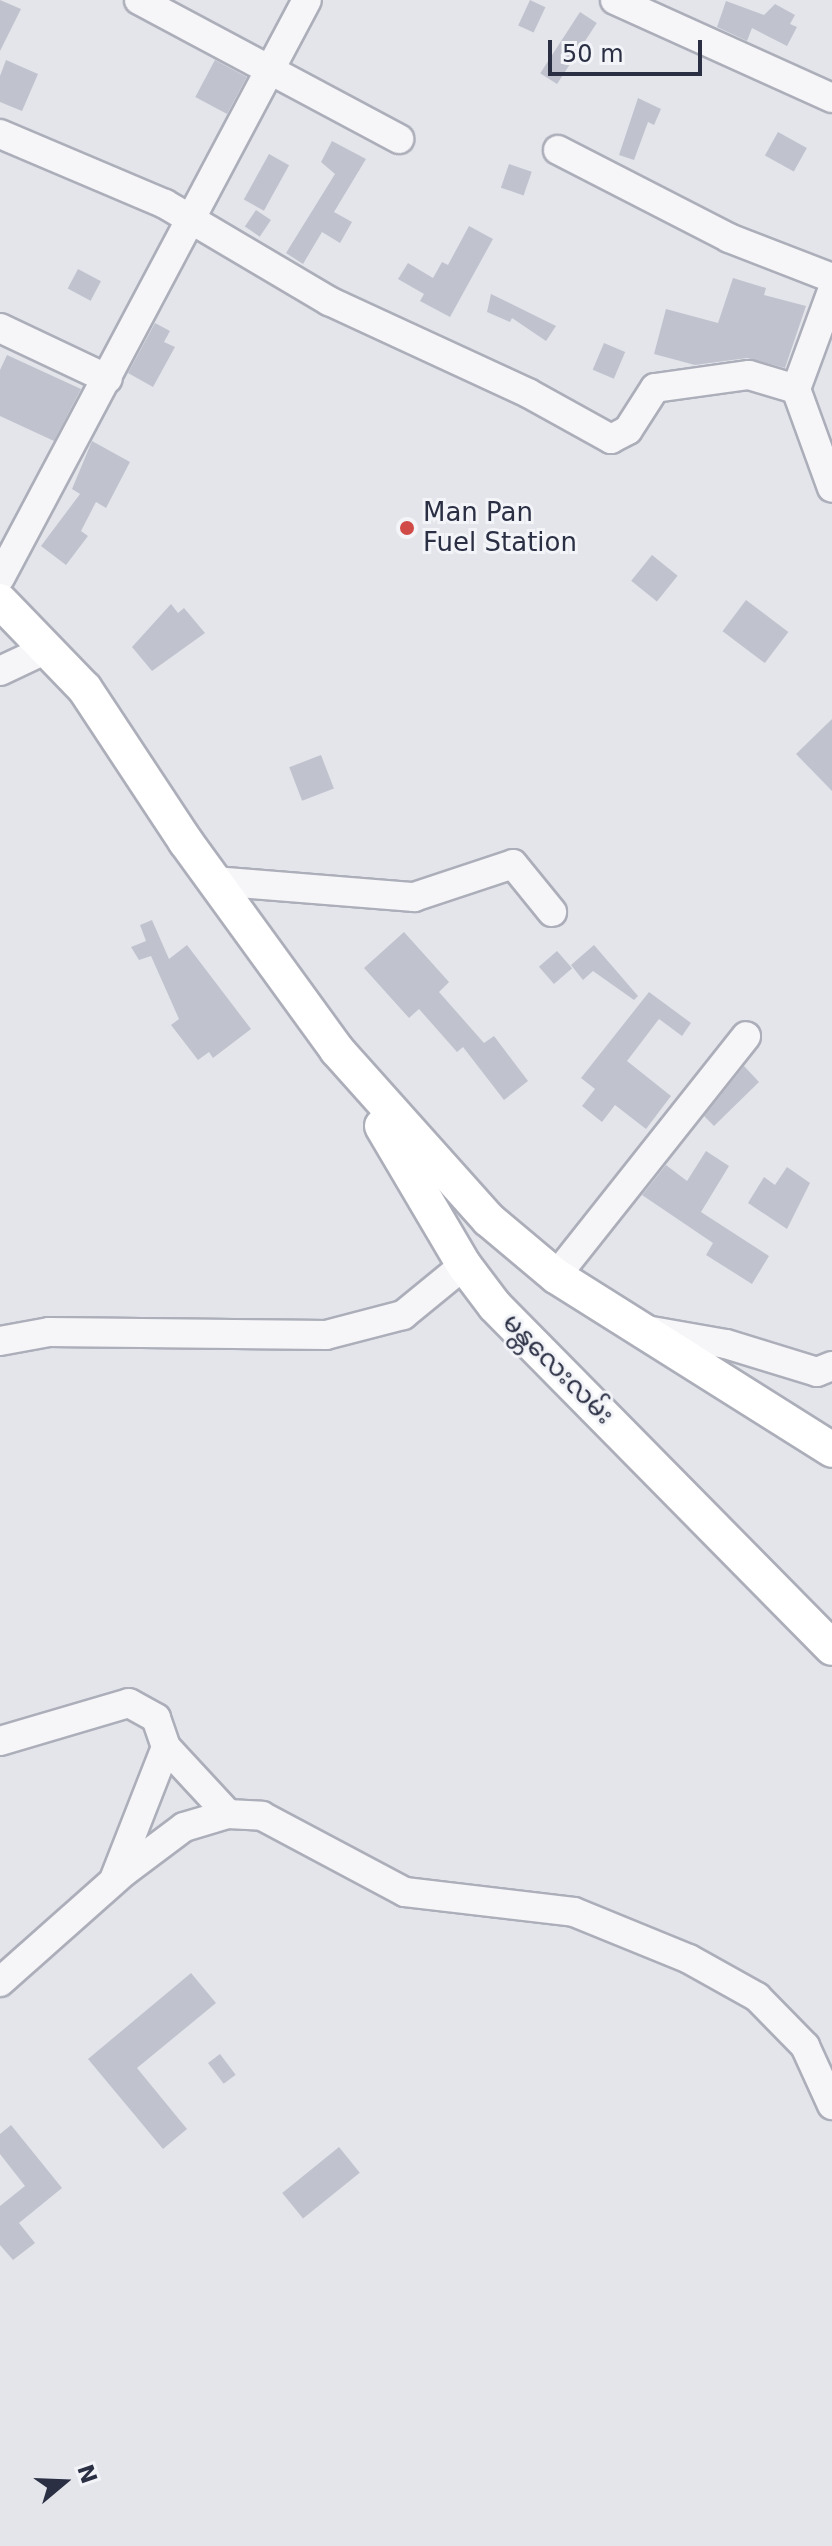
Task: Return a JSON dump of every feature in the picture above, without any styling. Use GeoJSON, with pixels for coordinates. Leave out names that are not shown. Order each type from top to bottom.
{"type":"FeatureCollection","features":[{"type":"Feature","properties":{"kind":"main road"},"geometry":{"type":"LineString","coordinates":[[0,601],[85,689],[214,881],[337,1050],[488,1219],[556,1276],[832,1450]]}},
{"type":"Feature","properties":{"kind":"main road","name":"မန္တလေးလမ်း"},"geometry":{"type":"LineString","coordinates":[[337,1050],[464,1265],[495,1306],[832,1648]]}},
{"type":"Feature","properties":{"kind":"street"},"geometry":{"type":"LineString","coordinates":[[139,0],[269,66],[399,139]]}},
{"type":"Feature","properties":{"kind":"street"},"geometry":{"type":"LineString","coordinates":[[0,578],[193,221],[269,66],[307,0]]}},
{"type":"Feature","properties":{"kind":"street"},"geometry":{"type":"LineString","coordinates":[[615,0],[832,98]]}},
{"type":"Feature","properties":{"kind":"street"},"geometry":{"type":"LineString","coordinates":[[0,134],[165,204],[329,301],[528,393],[611,439],[628,430],[655,388],[749,375],[796,389]]}},
{"type":"Feature","properties":{"kind":"street"},"geometry":{"type":"LineString","coordinates":[[558,150],[729,238],[832,278]]}},
{"type":"Feature","properties":{"kind":"street"},"geometry":{"type":"LineString","coordinates":[[832,291],[796,389],[832,488]]}},
{"type":"Feature","properties":{"kind":"street"},"geometry":{"type":"LineString","coordinates":[[0,328],[108,379]]}},
{"type":"Feature","properties":{"kind":"street"},"geometry":{"type":"LineString","coordinates":[[0,671],[47,649]]}},
{"type":"Feature","properties":{"kind":"street"},"geometry":{"type":"LineString","coordinates":[[214,881],[414,897],[513,864],[552,912]]}},
{"type":"Feature","properties":{"kind":"street"},"geometry":{"type":"LineString","coordinates":[[556,1276],[746,1036]]}},
{"type":"Feature","properties":{"kind":"street"},"geometry":{"type":"LineString","coordinates":[[0,1341],[49,1332],[326,1335],[403,1315],[464,1265]]}},
{"type":"Feature","properties":{"kind":"street"},"geometry":{"type":"LineString","coordinates":[[638,1329],[726,1344],[817,1372],[832,1366]]}},
{"type":"Feature","properties":{"kind":"street"},"geometry":{"type":"LineString","coordinates":[[0,1741],[129,1703],[156,1718],[166,1747],[228,1814]]}},
{"type":"Feature","properties":{"kind":"street"},"geometry":{"type":"LineString","coordinates":[[113,1882],[166,1747]]}},
{"type":"Feature","properties":{"kind":"street"},"geometry":{"type":"LineString","coordinates":[[0,1982],[113,1882],[184,1827],[228,1814],[262,1816],[405,1892],[574,1912],[689,1959],[757,1997],[805,2046],[832,2105]]}},
{"type":"Feature","properties":{"kind":"building"},"geometry":{"type":"Polygon","coordinates":[[[0,0],[21,9],[0,51],[0,0]]]}},
{"type":"Feature","properties":{"kind":"building"},"geometry":{"type":"Polygon","coordinates":[[[530,0],[545,7],[534,33],[518,25],[530,0]]]}},
{"type":"Feature","properties":{"kind":"building"},"geometry":{"type":"Polygon","coordinates":[[[726,1],[764,15],[775,4],[795,15],[790,24],[797,27],[787,46],[752,28],[747,41],[717,27],[726,1]]]}},
{"type":"Feature","properties":{"kind":"building"},"geometry":{"type":"Polygon","coordinates":[[[580,12],[597,23],[557,84],[540,73],[580,12]]]}},
{"type":"Feature","properties":{"kind":"building"},"geometry":{"type":"Polygon","coordinates":[[[6,60],[38,74],[22,111],[0,102],[0,76],[6,60]]]}},
{"type":"Feature","properties":{"kind":"building"},"geometry":{"type":"Polygon","coordinates":[[[215,60],[247,77],[227,114],[195,97],[215,60]]]}},
{"type":"Feature","properties":{"kind":"building"},"geometry":{"type":"Polygon","coordinates":[[[638,98],[661,109],[654,125],[648,122],[634,160],[619,155],[638,98]]]}},
{"type":"Feature","properties":{"kind":"building"},"geometry":{"type":"Polygon","coordinates":[[[778,132],[807,148],[794,172],[765,156],[778,132]]]}},
{"type":"Feature","properties":{"kind":"building"},"geometry":{"type":"Polygon","coordinates":[[[332,141],[366,159],[334,212],[352,222],[340,243],[322,232],[303,264],[286,253],[335,174],[321,162],[332,141]]]}},
{"type":"Feature","properties":{"kind":"building"},"geometry":{"type":"Polygon","coordinates":[[[269,154],[289,165],[264,211],[244,199],[269,154]]]}},
{"type":"Feature","properties":{"kind":"building"},"geometry":{"type":"Polygon","coordinates":[[[509,164],[532,172],[524,195],[501,188],[509,164]]]}},
{"type":"Feature","properties":{"kind":"building"},"geometry":{"type":"Polygon","coordinates":[[[256,210],[271,220],[260,237],[245,227],[256,210]]]}},
{"type":"Feature","properties":{"kind":"building"},"geometry":{"type":"Polygon","coordinates":[[[469,226],[493,239],[450,317],[420,301],[424,294],[398,279],[408,263],[433,278],[442,262],[448,265],[469,226]]]}},
{"type":"Feature","properties":{"kind":"building"},"geometry":{"type":"Polygon","coordinates":[[[78,269],[101,281],[91,301],[68,288],[78,269]]]}},
{"type":"Feature","properties":{"kind":"building"},"geometry":{"type":"Polygon","coordinates":[[[733,278],[766,288],[764,295],[806,306],[785,368],[747,358],[695,365],[654,354],[666,309],[718,323],[733,278]]]}},
{"type":"Feature","properties":{"kind":"building"},"geometry":{"type":"Polygon","coordinates":[[[491,294],[556,326],[546,341],[512,318],[510,322],[487,312],[491,294]]]}},
{"type":"Feature","properties":{"kind":"building"},"geometry":{"type":"Polygon","coordinates":[[[155,323],[170,331],[164,342],[175,347],[153,387],[128,373],[155,323]]]}},
{"type":"Feature","properties":{"kind":"building"},"geometry":{"type":"Polygon","coordinates":[[[604,343],[625,352],[614,379],[593,370],[604,343]]]}},
{"type":"Feature","properties":{"kind":"building"},"geometry":{"type":"Polygon","coordinates":[[[7,355],[81,389],[54,441],[0,416],[0,370],[7,355]]]}},
{"type":"Feature","properties":{"kind":"building"},"geometry":{"type":"Polygon","coordinates":[[[92,441],[130,462],[106,508],[96,502],[81,531],[88,536],[66,565],[41,546],[80,494],[72,489],[92,441]]]}},
{"type":"Feature","properties":{"kind":"building"},"geometry":{"type":"Polygon","coordinates":[[[652,555],[678,576],[657,601],[631,581],[652,555]]]}},
{"type":"Feature","properties":{"kind":"building"},"geometry":{"type":"Polygon","coordinates":[[[746,600],[788,632],[765,663],[723,631],[746,600]]]}},
{"type":"Feature","properties":{"kind":"building"},"geometry":{"type":"Polygon","coordinates":[[[171,604],[178,613],[184,608],[205,633],[152,671],[132,647],[171,604]]]}},
{"type":"Feature","properties":{"kind":"building"},"geometry":{"type":"Polygon","coordinates":[[[832,719],[832,791],[796,754],[832,719]]]}},
{"type":"Feature","properties":{"kind":"building"},"geometry":{"type":"Polygon","coordinates":[[[321,755],[334,789],[302,801],[289,767],[321,755]]]}},
{"type":"Feature","properties":{"kind":"building"},"geometry":{"type":"Polygon","coordinates":[[[152,920],[169,959],[187,945],[251,1029],[213,1058],[209,1052],[198,1060],[171,1025],[179,1019],[151,956],[139,960],[131,947],[146,941],[140,925],[152,920]]]}},
{"type":"Feature","properties":{"kind":"building"},"geometry":{"type":"Polygon","coordinates":[[[404,932],[449,982],[439,992],[484,1043],[494,1036],[528,1081],[504,1100],[463,1047],[457,1052],[419,1009],[409,1018],[364,968],[404,932]]]}},
{"type":"Feature","properties":{"kind":"building"},"geometry":{"type":"Polygon","coordinates":[[[594,945],[638,996],[634,1000],[593,971],[583,980],[571,965],[594,945]]]}},
{"type":"Feature","properties":{"kind":"building"},"geometry":{"type":"Polygon","coordinates":[[[557,951],[572,968],[554,984],[539,967],[557,951]]]}},
{"type":"Feature","properties":{"kind":"building"},"geometry":{"type":"Polygon","coordinates":[[[649,992],[691,1023],[682,1036],[659,1019],[627,1061],[671,1096],[646,1129],[615,1105],[602,1122],[582,1106],[595,1089],[581,1078],[649,992]]]}},
{"type":"Feature","properties":{"kind":"building"},"geometry":{"type":"Polygon","coordinates":[[[744,1066],[759,1082],[714,1126],[704,1116],[744,1066]]]}},
{"type":"Feature","properties":{"kind":"building"},"geometry":{"type":"Polygon","coordinates":[[[706,1151],[729,1166],[701,1212],[769,1256],[752,1284],[706,1255],[713,1243],[642,1195],[666,1165],[687,1181],[706,1151]]]}},
{"type":"Feature","properties":{"kind":"building"},"geometry":{"type":"Polygon","coordinates":[[[787,1167],[810,1183],[787,1229],[748,1203],[764,1177],[775,1185],[787,1167]]]}},
{"type":"Feature","properties":{"kind":"building"},"geometry":{"type":"Polygon","coordinates":[[[191,1973],[216,2003],[137,2068],[187,2129],[163,2149],[88,2059],[191,1973]]]}},
{"type":"Feature","properties":{"kind":"building"},"geometry":{"type":"Polygon","coordinates":[[[220,2054],[236,2075],[224,2084],[208,2063],[220,2054]]]}},
{"type":"Feature","properties":{"kind":"building"},"geometry":{"type":"Polygon","coordinates":[[[11,2125],[62,2188],[19,2223],[35,2243],[13,2260],[0,2245],[0,2206],[25,2186],[0,2154],[0,2134],[11,2125]]]}},
{"type":"Feature","properties":{"kind":"building"},"geometry":{"type":"Polygon","coordinates":[[[339,2147],[360,2173],[303,2219],[282,2193],[339,2147]]]}},
{"type":"Feature","properties":{"kind":"place","name":"Man Pan Fuel Station"},"geometry":{"type":"Point","coordinates":[407,528]}}]}
